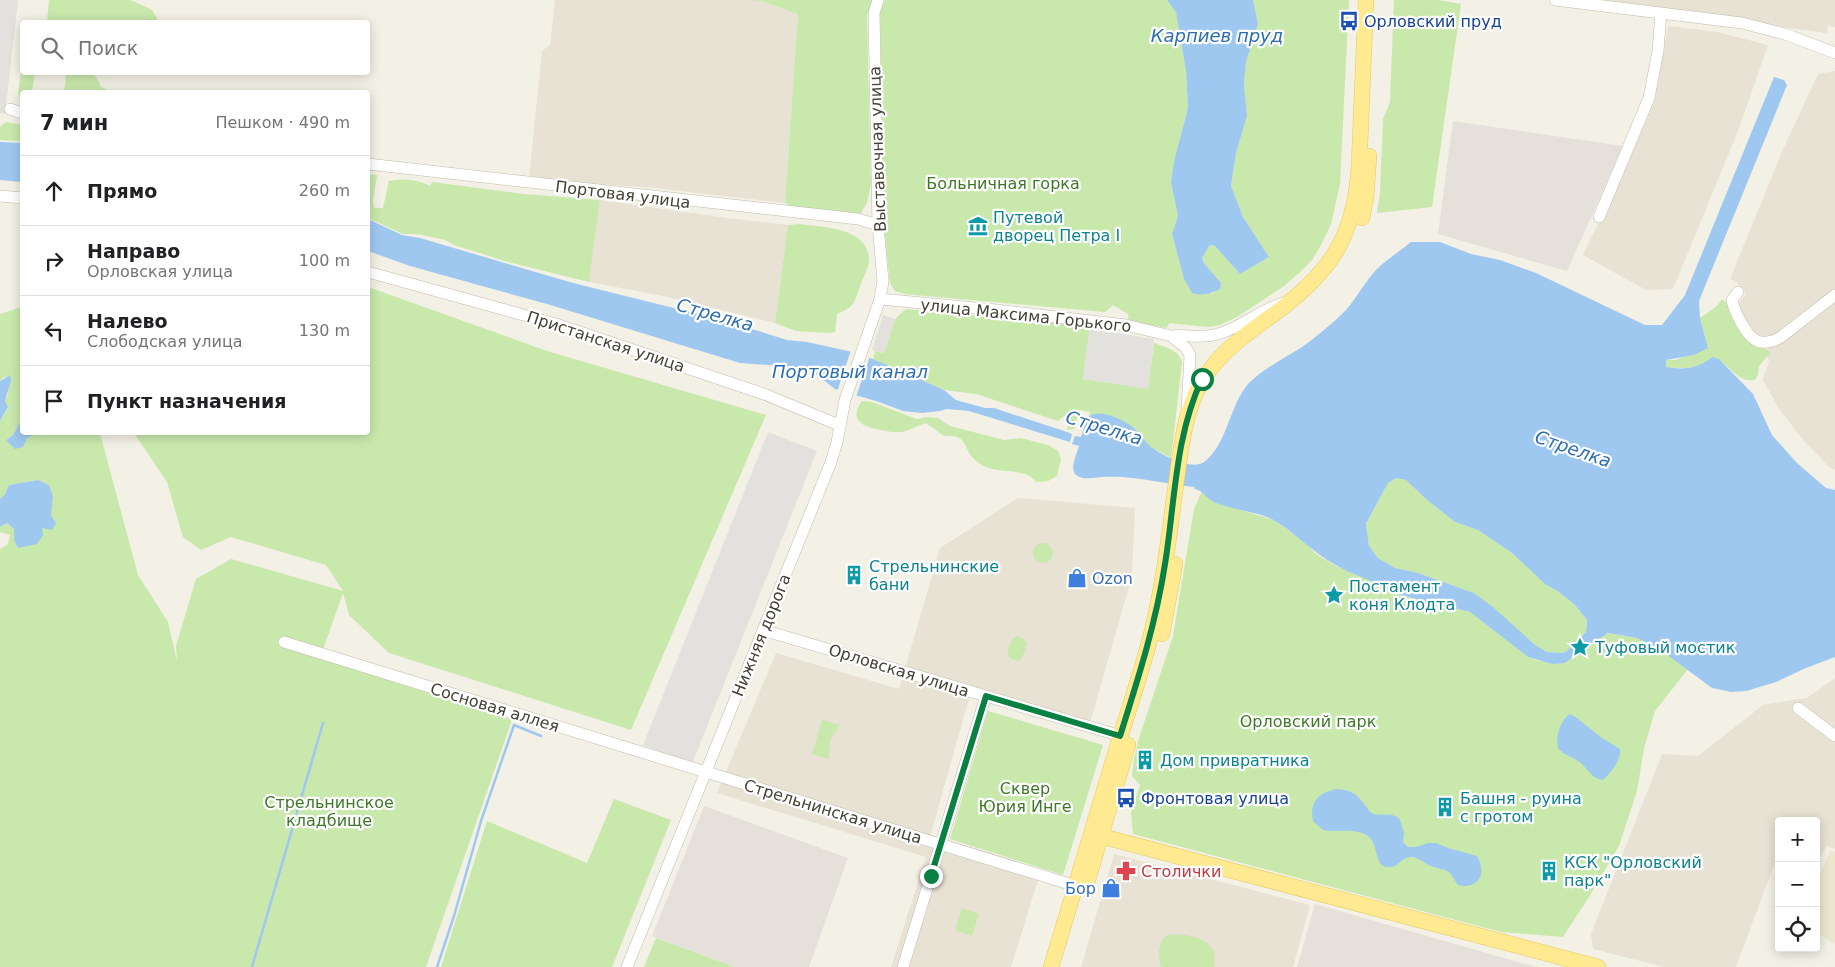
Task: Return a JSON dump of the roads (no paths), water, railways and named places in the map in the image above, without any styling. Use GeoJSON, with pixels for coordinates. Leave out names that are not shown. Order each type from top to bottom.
{"type":"FeatureCollection","features":[{"type":"Feature","properties":{"kind":"main road"},"geometry":{"type":"LineString","coordinates":[[1051,967],[1076,886],[1096,835],[1162,634],[1171,594],[1187,418],[1202,379],[1213,364],[1240,339],[1315,280],[1331,260],[1345,237],[1353,212],[1359,167],[1366,0]]}},
{"type":"Feature","properties":{"kind":"main road"},"geometry":{"type":"LineString","coordinates":[[1185,450],[1200,407],[1221,369],[1318,290],[1339,264],[1359,228],[1368,180],[1375,0]]}},
{"type":"Feature","properties":{"kind":"main road"},"geometry":{"type":"LineString","coordinates":[[1061,967],[1120,736],[1152,631],[1180,494]]}},
{"type":"Feature","properties":{"kind":"main road"},"geometry":{"type":"LineString","coordinates":[[1096,835],[1598,967]]}},
{"type":"Feature","properties":{"kind":"street","name":"Выставочная улица"},"geometry":{"type":"LineString","coordinates":[[878,0],[874,13],[878,225],[883,281],[880,299]]}},
{"type":"Feature","properties":{"kind":"street"},"geometry":{"type":"LineString","coordinates":[[1555,0],[1599,2],[1661,13],[1742,23],[1785,34],[1835,53]]}},
{"type":"Feature","properties":{"kind":"street"},"geometry":{"type":"LineString","coordinates":[[1599,217],[1649,98],[1658,51],[1661,13]]}},
{"type":"Feature","properties":{"kind":"street"},"geometry":{"type":"LineString","coordinates":[[10,110],[20,112]]}},
{"type":"Feature","properties":{"kind":"street","name":"Портовая улица"},"geometry":{"type":"LineString","coordinates":[[370,164],[858,219],[878,225]]}},
{"type":"Feature","properties":{"kind":"street"},"geometry":{"type":"LineString","coordinates":[[0,196],[20,198]]}},
{"type":"Feature","properties":{"kind":"street","name":"Пристанская улица"},"geometry":{"type":"LineString","coordinates":[[370,273],[556,324],[764,394],[839,425]]}},
{"type":"Feature","properties":{"kind":"street"},"geometry":{"type":"LineString","coordinates":[[1738,292],[1732,300],[1734,309],[1751,336],[1757,341],[1765,342],[1781,337],[1835,295]]}},
{"type":"Feature","properties":{"kind":"street","name":"улица Максима Горького"},"geometry":{"type":"LineString","coordinates":[[880,299],[1109,322],[1153,330],[1171,336]]}},
{"type":"Feature","properties":{"kind":"street","name":"Нижняя дорога"},"geometry":{"type":"LineString","coordinates":[[627,967],[831,462],[845,400],[880,299]]}},
{"type":"Feature","properties":{"kind":"street"},"geometry":{"type":"LineString","coordinates":[[1171,336],[1217,335],[1240,325],[1271,306],[1293,299]]}},
{"type":"Feature","properties":{"kind":"street"},"geometry":{"type":"LineString","coordinates":[[1171,336],[1186,348],[1190,355],[1187,418]]}},
{"type":"Feature","properties":{"kind":"street","name":"Орловская улица"},"geometry":{"type":"LineString","coordinates":[[763,630],[1120,736]]}},
{"type":"Feature","properties":{"kind":"street","name":"Сосновая аллея"},"geometry":{"type":"LineString","coordinates":[[284,642],[705,772]]}},
{"type":"Feature","properties":{"kind":"street"},"geometry":{"type":"LineString","coordinates":[[903,967],[986,696]]}},
{"type":"Feature","properties":{"kind":"street"},"geometry":{"type":"LineString","coordinates":[[1798,708],[1835,736]]}},
{"type":"Feature","properties":{"kind":"street","name":"Стрельнинская улица"},"geometry":{"type":"LineString","coordinates":[[705,772],[1076,886]]}},
{"type":"Feature","properties":{"kind":"water","name":"Карпиев пруд"},"geometry":{"type":"Polygon","coordinates":[[[1167,0],[1253,0],[1258,24],[1246,62],[1244,84],[1247,116],[1236,153],[1231,186],[1243,217],[1269,257],[1240,274],[1215,246],[1210,245],[1202,258],[1221,283],[1220,289],[1206,294],[1192,293],[1184,279],[1172,234],[1178,216],[1171,182],[1174,161],[1188,108],[1186,71],[1176,12],[1167,0]]]}},
{"type":"Feature","properties":{"kind":"water","name":"Стрелка"},"geometry":{"type":"Polygon","coordinates":[[[1774,77],[1784,80],[1787,85],[1699,301],[1700,318],[1708,348],[1694,355],[1666,360],[1666,367],[1684,368],[1702,364],[1712,357],[1719,359],[1753,394],[1772,435],[1797,463],[1826,488],[1835,490],[1835,657],[1776,682],[1746,691],[1731,692],[1712,688],[1658,648],[1637,638],[1608,633],[1565,663],[1552,664],[1528,657],[1470,612],[1396,594],[1326,559],[1275,521],[1262,515],[1216,503],[1194,487],[1126,477],[1079,477],[1073,469],[1079,446],[1072,444],[1075,436],[1081,437],[1087,420],[1094,414],[1107,414],[1126,422],[1150,446],[1161,454],[1177,461],[1192,465],[1204,462],[1212,454],[1224,435],[1237,402],[1249,383],[1268,368],[1307,343],[1332,323],[1350,305],[1376,270],[1411,242],[1440,242],[1471,254],[1500,260],[1536,273],[1645,325],[1662,325],[1685,295],[1774,77]],[[1396,478],[1388,483],[1366,524],[1369,546],[1378,558],[1395,568],[1418,573],[1474,593],[1493,607],[1534,644],[1547,652],[1562,653],[1567,651],[1586,632],[1587,620],[1574,604],[1545,584],[1512,553],[1478,530],[1455,522],[1406,480],[1396,478]]]}},
{"type":"Feature","properties":{"kind":"water"},"geometry":{"type":"Polygon","coordinates":[[[0,142],[20,143],[20,182],[0,180],[0,142]]]}},
{"type":"Feature","properties":{"kind":"water","name":"Портовый канал"},"geometry":{"type":"Polygon","coordinates":[[[370,220],[402,235],[420,238],[573,283],[726,321],[787,340],[807,342],[848,351],[873,359],[944,390],[956,400],[985,408],[994,408],[1072,434],[1070,442],[969,411],[947,409],[922,413],[903,411],[835,389],[808,368],[740,363],[547,304],[410,266],[370,252],[370,220]]]}},
{"type":"Feature","properties":{"kind":"water"},"geometry":{"type":"Polygon","coordinates":[[[10,375],[11,381],[5,401],[8,407],[0,421],[0,381],[10,375]]]}},
{"type":"Feature","properties":{"kind":"water"},"geometry":{"type":"Polygon","coordinates":[[[20,423],[20,435],[34,435],[27,438],[23,447],[15,449],[6,440],[13,435],[20,423]]]}},
{"type":"Feature","properties":{"kind":"water"},"geometry":{"type":"Polygon","coordinates":[[[38,480],[49,485],[53,496],[51,515],[56,523],[52,530],[42,528],[43,535],[37,544],[18,548],[14,540],[14,529],[7,523],[0,527],[0,499],[5,494],[9,485],[38,480]]]}},
{"type":"Feature","properties":{"kind":"water"},"geometry":{"type":"Polygon","coordinates":[[[1569,714],[1620,749],[1618,761],[1603,780],[1595,777],[1581,763],[1558,748],[1559,730],[1569,714]]]}},
{"type":"Feature","properties":{"kind":"water"},"geometry":{"type":"Polygon","coordinates":[[[1336,789],[1353,793],[1373,814],[1391,815],[1399,818],[1404,832],[1403,842],[1408,847],[1436,843],[1477,856],[1481,868],[1479,879],[1471,885],[1458,885],[1449,872],[1413,857],[1406,858],[1392,867],[1386,867],[1380,862],[1374,844],[1363,833],[1323,830],[1313,821],[1312,809],[1316,799],[1324,793],[1336,789]]]}},
{"type":"Feature","properties":{"kind":"waterway"},"geometry":{"type":"LineString","coordinates":[[252,967],[323,723]]}},
{"type":"Feature","properties":{"kind":"waterway"},"geometry":{"type":"LineString","coordinates":[[437,967],[454,916],[481,821],[514,725],[541,736]]}},
{"type":"Feature","properties":{"kind":"place","name":"Орловский пруд"},"geometry":{"type":"Point","coordinates":[1349,21]}},
{"type":"Feature","properties":{"kind":"place","name":"Путевой дворец Петра I"},"geometry":{"type":"Point","coordinates":[978,226]}},
{"type":"Feature","properties":{"kind":"place","name":"Стрельнинские бани"},"geometry":{"type":"Point","coordinates":[854,575]}},
{"type":"Feature","properties":{"kind":"place","name":"Ozon"},"geometry":{"type":"Point","coordinates":[1077,578]}},
{"type":"Feature","properties":{"kind":"place","name":"Постамент коня Клодта"},"geometry":{"type":"Point","coordinates":[1334,595]}},
{"type":"Feature","properties":{"kind":"place","name":"Туфовый мостик"},"geometry":{"type":"Point","coordinates":[1580,647]}},
{"type":"Feature","properties":{"kind":"place","name":"Дом привратника"},"geometry":{"type":"Point","coordinates":[1145,760]}},
{"type":"Feature","properties":{"kind":"place","name":"Фронтовая улица"},"geometry":{"type":"Point","coordinates":[1126,798]}},
{"type":"Feature","properties":{"kind":"place","name":"Башня - руина с гротом"},"geometry":{"type":"Point","coordinates":[1445,807]}},
{"type":"Feature","properties":{"kind":"place","name":"Столички"},"geometry":{"type":"Point","coordinates":[1126,871]}},
{"type":"Feature","properties":{"kind":"place","name":"КСК \"Орловский парк\""},"geometry":{"type":"Point","coordinates":[1549,871]}},
{"type":"Feature","properties":{"kind":"place","name":"Бор"},"geometry":{"type":"Point","coordinates":[1111,888]}},
{"type":"Feature","properties":{"kind":"park label","name":"Больничная горка"},"geometry":{"type":"Point","coordinates":[1003,183]}},
{"type":"Feature","properties":{"kind":"park label","name":"Орловский парк"},"geometry":{"type":"Point","coordinates":[1308,721]}},
{"type":"Feature","properties":{"kind":"park label","name":"Сквер Юрия Инге"},"geometry":{"type":"Point","coordinates":[1025,797]}},
{"type":"Feature","properties":{"kind":"park label","name":"Стрельнинское кладбище"},"geometry":{"type":"Point","coordinates":[329,811]}}]}
